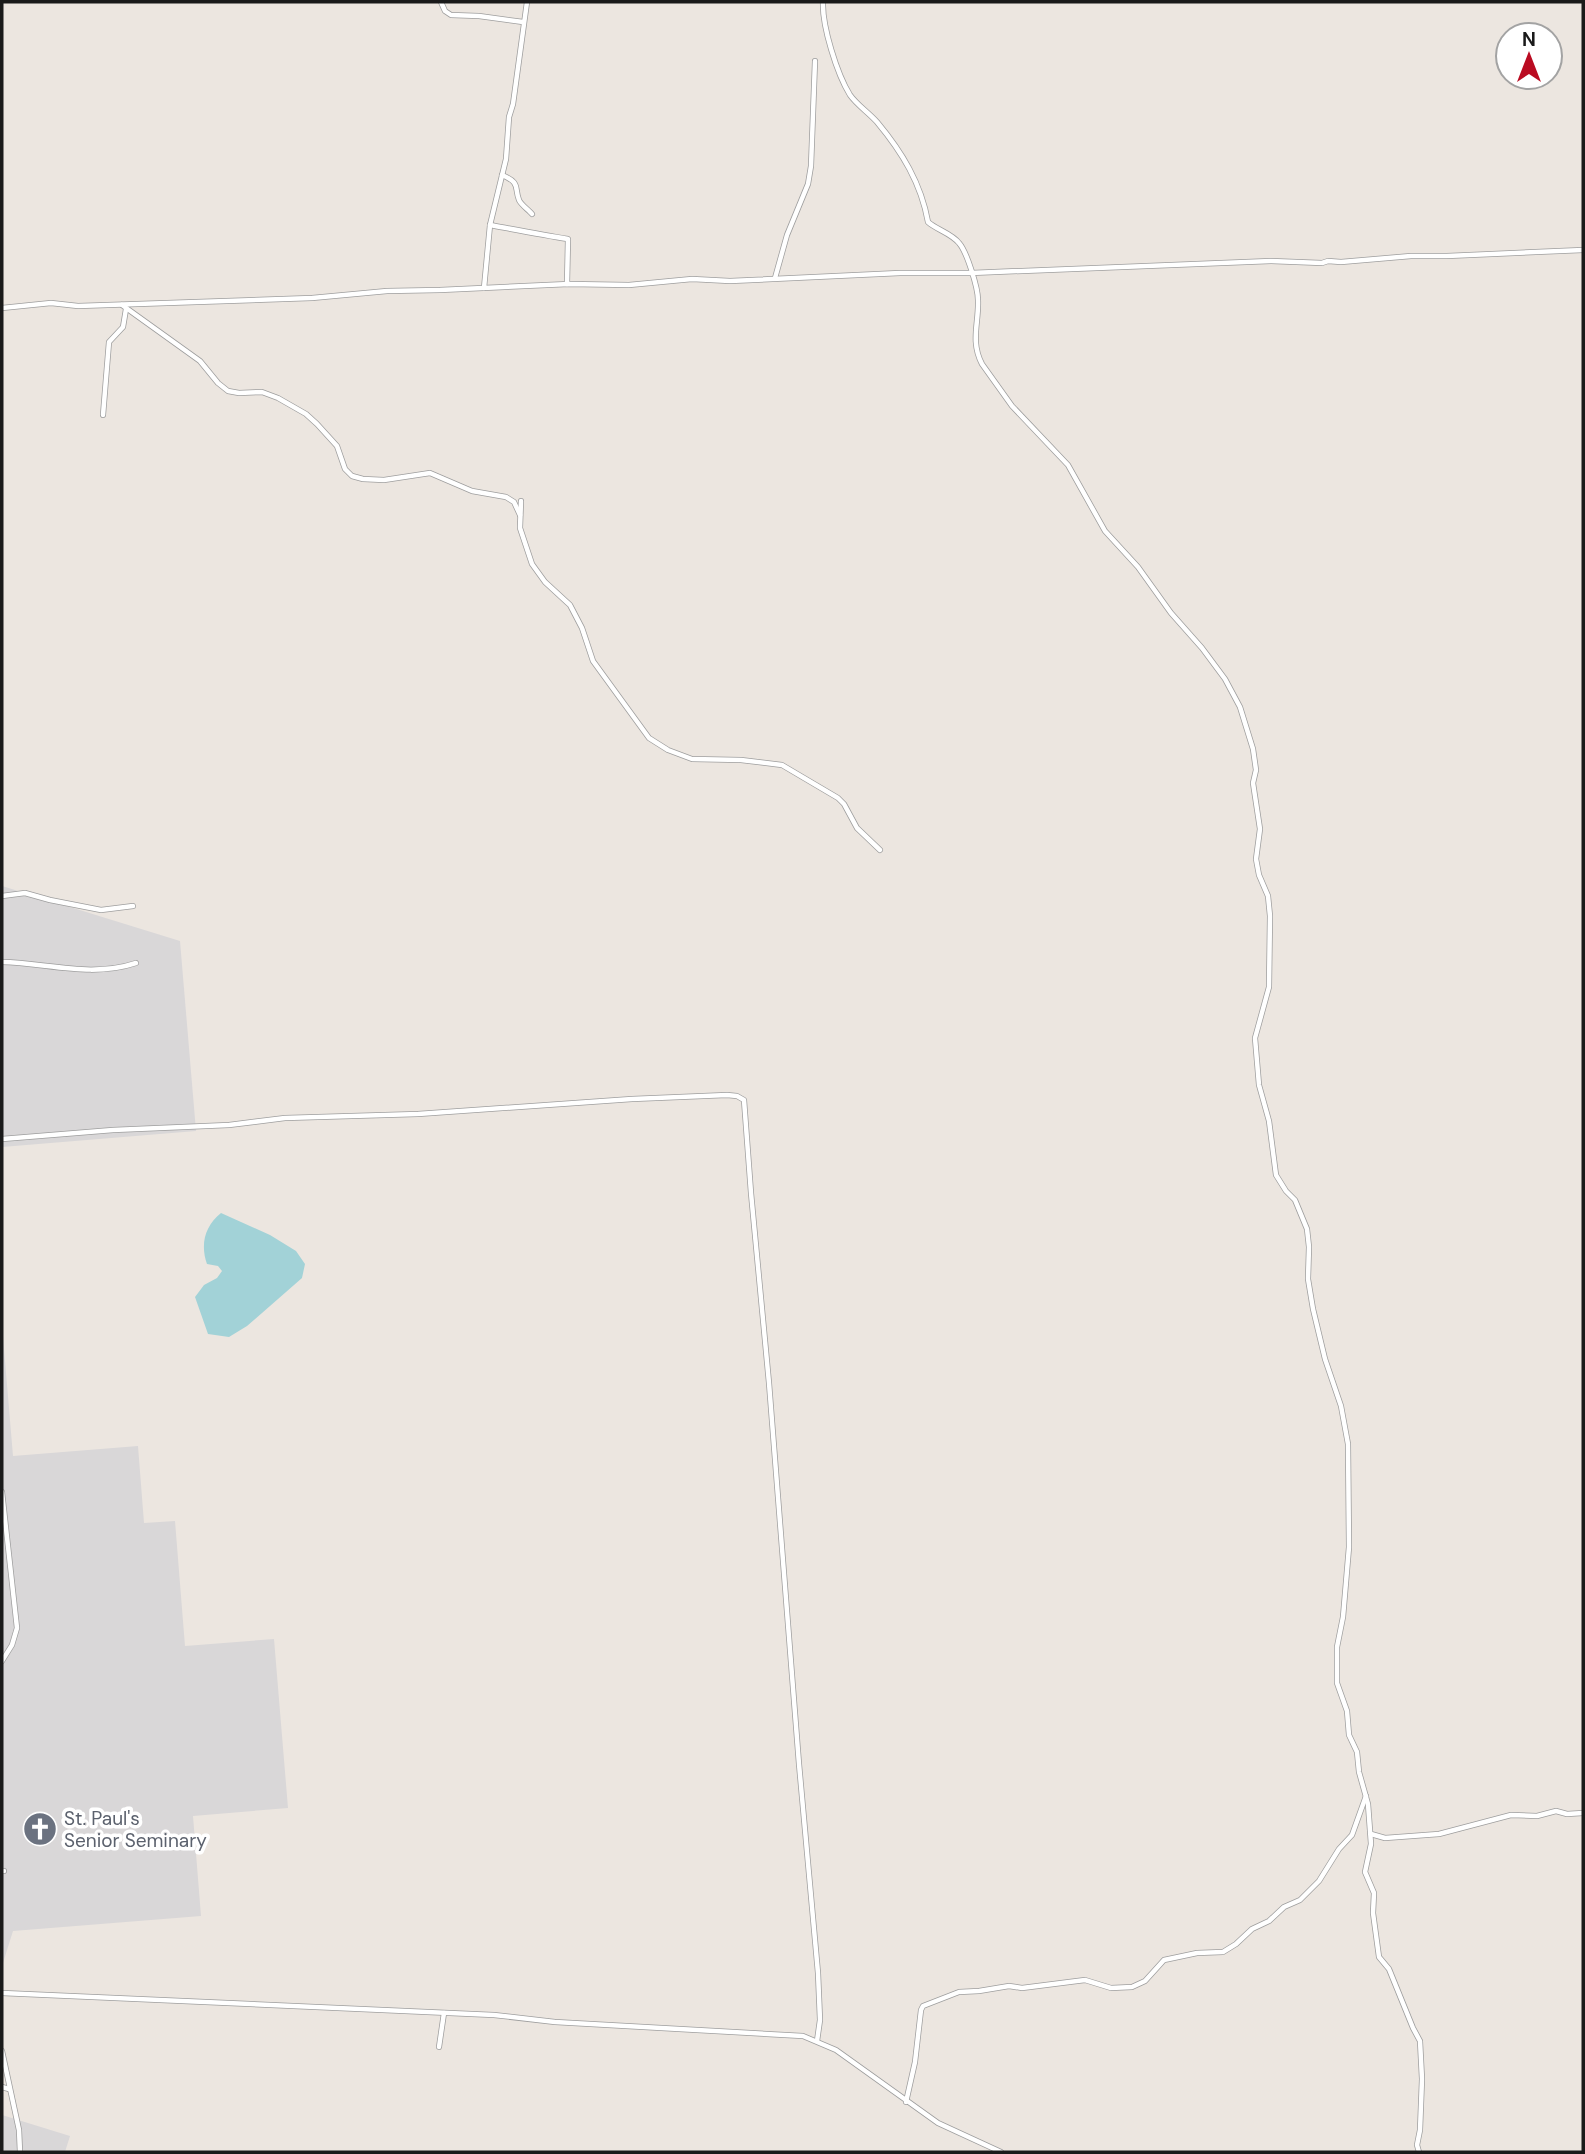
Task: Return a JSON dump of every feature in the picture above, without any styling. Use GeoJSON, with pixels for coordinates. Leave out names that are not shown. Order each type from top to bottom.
{"type":"FeatureCollection","features":[{"type":"Feature","properties":{"kind":"street"},"geometry":{"type":"LineString","coordinates":[[441,2],[445,11],[451,15],[523,22]]}},
{"type":"Feature","properties":{"kind":"street"},"geometry":{"type":"LineString","coordinates":[[484,288],[490,225],[506,156],[509,117],[527,2]]}},
{"type":"Feature","properties":{"kind":"street"},"geometry":{"type":"LineString","coordinates":[[823,2],[825,26],[849,93],[899,149],[924,198],[928,222],[960,243],[968,257],[978,297],[976,338],[978,357],[982,364],[1012,406],[1068,465],[1105,531],[1138,567],[1171,613],[1225,679],[1236,697],[1251,740],[1255,763],[1253,783],[1260,829],[1256,859],[1268,897],[1270,916],[1269,979],[1256,1032],[1257,1061],[1276,1175],[1295,1200],[1307,1229],[1308,1279],[1313,1309],[1346,1432],[1349,1547],[1347,1589],[1337,1641],[1337,1683],[1347,1711],[1349,1735],[1357,1752],[1359,1772],[1366,1795],[1371,1844],[1365,1872],[1374,1895],[1373,1913],[1378,1957],[1389,1969],[1420,2041],[1422,2079],[1417,2145],[1419,2152]]}},
{"type":"Feature","properties":{"kind":"street"},"geometry":{"type":"LineString","coordinates":[[775,278],[787,235],[808,184],[815,61]]}},
{"type":"Feature","properties":{"kind":"street"},"geometry":{"type":"LineString","coordinates":[[502,175],[517,186],[520,201],[532,214]]}},
{"type":"Feature","properties":{"kind":"street"},"geometry":{"type":"LineString","coordinates":[[490,225],[569,239],[567,284]]}},
{"type":"Feature","properties":{"kind":"street"},"geometry":{"type":"LineString","coordinates":[[2,308],[51,303],[124,307],[207,300],[312,298],[387,291],[567,284],[629,285],[692,279],[730,281],[900,273],[971,274],[1271,261],[1319,263],[1411,256],[1583,250]]}},
{"type":"Feature","properties":{"kind":"street"},"geometry":{"type":"LineString","coordinates":[[103,415],[109,342],[123,327],[124,307]]}},
{"type":"Feature","properties":{"kind":"street"},"geometry":{"type":"LineString","coordinates":[[124,307],[200,361],[228,391],[262,392],[306,414],[337,446],[345,469],[352,476],[384,480],[430,473],[472,491],[506,497],[514,502],[520,516]]}},
{"type":"Feature","properties":{"kind":"street"},"geometry":{"type":"LineString","coordinates":[[521,501],[520,528],[532,564],[545,582],[570,606],[582,628],[595,664],[649,738],[668,750],[692,759],[741,760],[782,765],[838,798],[857,828],[880,850]]}},
{"type":"Feature","properties":{"kind":"street"},"geometry":{"type":"LineString","coordinates":[[2,896],[25,892],[68,905],[101,910],[133,906]]}},
{"type":"Feature","properties":{"kind":"street"},"geometry":{"type":"LineString","coordinates":[[2,962],[93,971],[118,969],[136,963]]}},
{"type":"Feature","properties":{"kind":"street"},"geometry":{"type":"LineString","coordinates":[[2,1139],[125,1129],[229,1125],[285,1118],[418,1114],[632,1099],[727,1095],[742,1098],[745,1104],[818,1973],[820,2020],[817,2041]]}},
{"type":"Feature","properties":{"kind":"street"},"geometry":{"type":"LineString","coordinates":[[2,1493],[17,1628],[2,1661]]}},
{"type":"Feature","properties":{"kind":"street"},"geometry":{"type":"LineString","coordinates":[[906,2102],[915,2062],[920,2010],[923,2006],[958,1992],[1009,1986],[1022,1988],[1085,1980],[1111,1989],[1132,1987],[1145,1981],[1164,1960],[1227,1950],[1284,1907],[1300,1900],[1318,1881],[1339,1849],[1352,1835],[1366,1795]]}},
{"type":"Feature","properties":{"kind":"street"},"geometry":{"type":"LineString","coordinates":[[1370,1833],[1385,1838],[1439,1834],[1511,1815],[1537,1816],[1556,1811],[1567,1814],[1583,1813]]}},
{"type":"Feature","properties":{"kind":"street"},"geometry":{"type":"LineString","coordinates":[[2,1993],[494,2015],[555,2022],[803,2036],[836,2050],[938,2123],[1002,2152]]}},
{"type":"Feature","properties":{"kind":"street"},"geometry":{"type":"LineString","coordinates":[[439,2047],[444,2013]]}},
{"type":"Feature","properties":{"kind":"street"},"geometry":{"type":"LineString","coordinates":[[2,2051],[19,2130],[20,2152]]}},
{"type":"Feature","properties":{"kind":"street"},"geometry":{"type":"LineString","coordinates":[[2,2087],[9,2089]]}},
{"type":"Feature","properties":{"kind":"shaded area"},"geometry":{"type":"Polygon","coordinates":[[[2,886],[180,941],[196,1131],[2,1147],[2,886]]]}},
{"type":"Feature","properties":{"kind":"shaded area"},"geometry":{"type":"Polygon","coordinates":[[[2,1325],[13,1456],[138,1446],[144,1523],[175,1521],[185,1646],[274,1639],[288,1808],[193,1816],[201,1916],[13,1931],[2,1966],[2,1325]]]}},
{"type":"Feature","properties":{"kind":"shaded area"},"geometry":{"type":"Polygon","coordinates":[[[2,2115],[70,2136],[65,2152],[2,2152],[2,2115]]]}},
{"type":"Feature","properties":{"kind":"water"},"geometry":{"type":"Polygon","coordinates":[[[221,1213],[270,1235],[296,1251],[305,1264],[302,1278],[247,1326],[229,1337],[208,1334],[195,1297],[204,1285],[217,1278],[222,1271],[218,1266],[207,1264],[204,1249],[205,1236],[221,1213]]]}},
{"type":"Feature","properties":{"kind":"place","name":"St. Paul's Senior Seminary"},"geometry":{"type":"Point","coordinates":[40,1829]}}]}
